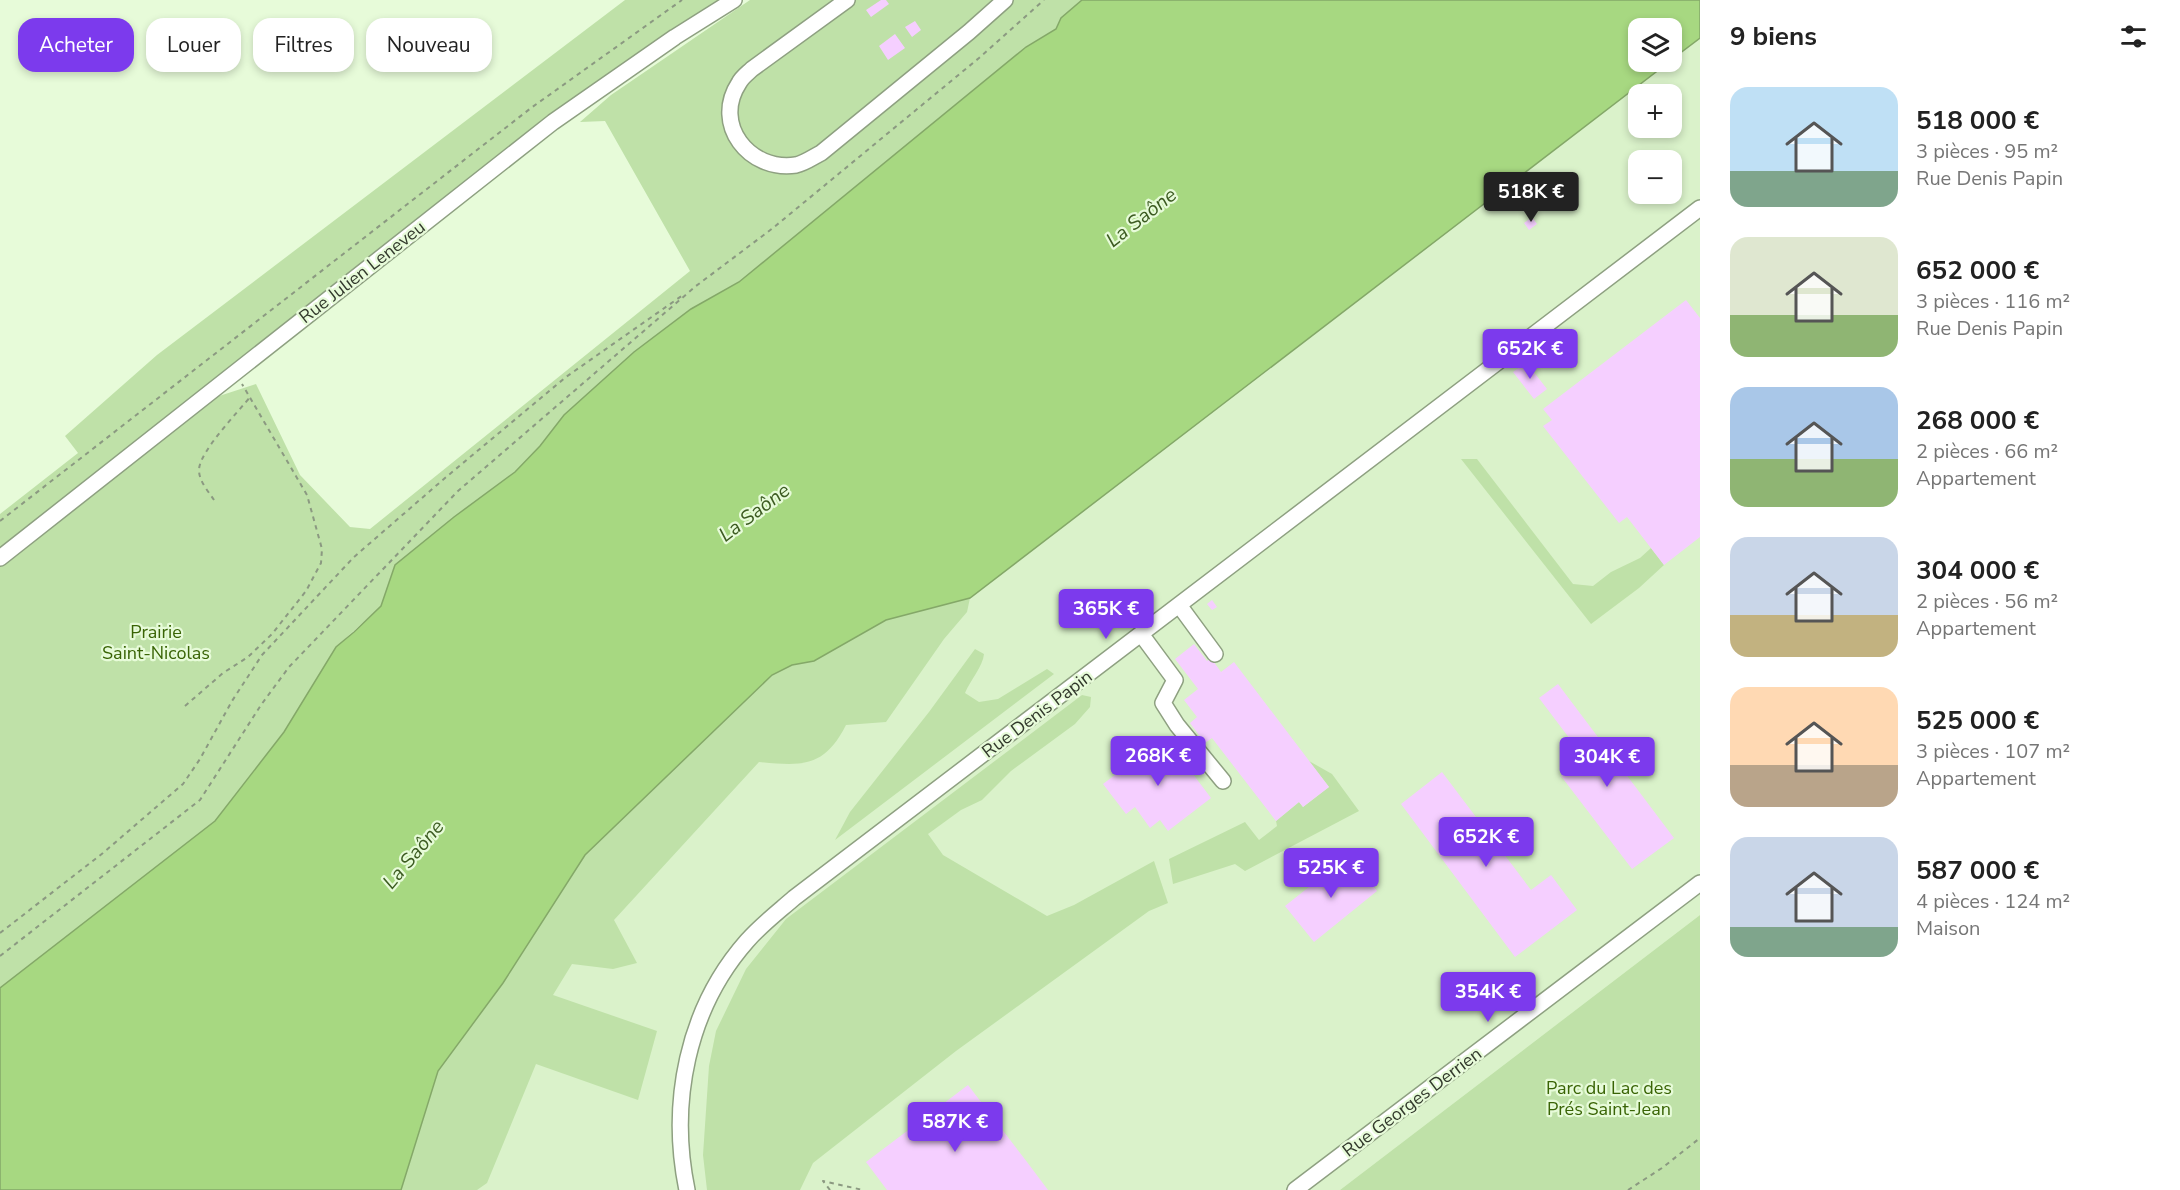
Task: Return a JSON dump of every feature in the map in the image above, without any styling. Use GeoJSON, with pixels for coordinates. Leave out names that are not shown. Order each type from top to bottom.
{"type":"FeatureCollection","features":[{"type":"Feature","properties":{"kind":"street","name":"Rue Julien Leneveu"},"geometry":{"type":"LineString","coordinates":[[0,558],[553,122],[675,37],[734,0]]}},
{"type":"Feature","properties":{"kind":"street"},"geometry":{"type":"LineString","coordinates":[[847,0],[752,69],[740,81],[734,93],[730,111],[734,134],[742,148],[758,160],[775,165],[797,165],[821,153],[1005,0]]}},
{"type":"Feature","properties":{"kind":"street","name":"Rue Denis Papin"},"geometry":{"type":"LineString","coordinates":[[687,1190],[680,1144],[679,1118],[684,1076],[692,1039],[716,986],[746,941],[763,924],[794,898],[1700,208]]}},
{"type":"Feature","properties":{"kind":"street"},"geometry":{"type":"LineString","coordinates":[[1179,605],[1215,654]]}},
{"type":"Feature","properties":{"kind":"street"},"geometry":{"type":"LineString","coordinates":[[1141,634],[1175,680],[1163,703],[1177,725],[1223,781]]}},
{"type":"Feature","properties":{"kind":"street","name":"Rue Georges Derrien"},"geometry":{"type":"LineString","coordinates":[[1295,1190],[1700,883]]}},
{"type":"Feature","properties":{"kind":"path"},"geometry":{"type":"LineString","coordinates":[[0,521],[531,108],[682,0]]}},
{"type":"Feature","properties":{"kind":"path"},"geometry":{"type":"LineString","coordinates":[[0,933],[103,853],[183,784],[262,655],[354,557],[566,377],[696,286],[782,220],[979,58],[1044,0]]}},
{"type":"Feature","properties":{"kind":"path"},"geometry":{"type":"LineString","coordinates":[[0,956],[200,800],[261,705],[289,667],[458,491],[696,286]]}},
{"type":"Feature","properties":{"kind":"path"},"geometry":{"type":"LineString","coordinates":[[185,706],[223,673],[248,657],[272,634],[306,591],[321,563],[322,549],[307,495],[251,396],[236,374]]}},
{"type":"Feature","properties":{"kind":"path"},"geometry":{"type":"LineString","coordinates":[[214,500],[200,477],[199,468],[203,457],[215,440],[251,396]]}},
{"type":"Feature","properties":{"kind":"path"},"geometry":{"type":"LineString","coordinates":[[1628,1190],[1662,1168],[1700,1138]]}},
{"type":"Feature","properties":{"kind":"path"},"geometry":{"type":"LineString","coordinates":[[830,1190],[824,1181],[863,1190]]}},
{"type":"Feature","properties":{"kind":"shaded area"},"geometry":{"type":"Polygon","coordinates":[[[1700,38],[1700,915],[1340,1190],[401,1190],[438,1071],[503,983],[585,855],[792,665],[814,661],[886,620],[970,598],[1628,93],[1628,138],[1682,138],[1682,84],[1640,84],[1656,72],[1682,72],[1682,52],[1700,38]]]}},
{"type":"Feature","properties":{"kind":"green space"},"geometry":{"type":"Polygon","coordinates":[[[625,0],[722,0],[273,334],[0,548],[0,514],[78,453],[65,436],[157,355],[625,0]]]}},
{"type":"Feature","properties":{"kind":"green space","name":"Prairie Saint-Nicolas"},"geometry":{"type":"Polygon","coordinates":[[[750,0],[1082,0],[1061,18],[1056,29],[1026,47],[739,282],[691,309],[634,352],[515,472],[395,565],[381,606],[336,647],[284,732],[215,821],[0,988],[0,565],[213,398],[256,384],[300,475],[350,527],[370,529],[690,271],[605,121],[580,122],[611,95],[750,0]]]}},
{"type":"Feature","properties":{"kind":"green space"},"geometry":{"type":"Polygon","coordinates":[[[1461,459],[1477,459],[1573,584],[1593,586],[1611,572],[1640,558],[1651,548],[1664,565],[1639,588],[1591,624],[1461,459]]]}},
{"type":"Feature","properties":{"kind":"green space"},"geometry":{"type":"Polygon","coordinates":[[[970,598],[967,612],[944,639],[886,722],[846,725],[829,749],[820,757],[810,761],[788,764],[759,762],[614,920],[637,963],[613,969],[572,964],[553,995],[657,1031],[638,1100],[536,1064],[487,1183],[477,1190],[401,1190],[438,1071],[503,983],[585,855],[772,675],[792,665],[814,661],[886,620],[970,598]]]}},
{"type":"Feature","properties":{"kind":"green space"},"geometry":{"type":"Polygon","coordinates":[[[975,649],[984,654],[983,659],[965,693],[979,702],[998,699],[1047,669],[1054,674],[835,840],[850,812],[929,712],[975,649]]]}},
{"type":"Feature","properties":{"kind":"green space"},"geometry":{"type":"Polygon","coordinates":[[[1082,695],[1091,697],[1090,707],[1075,724],[1011,771],[982,800],[961,810],[928,834],[943,855],[1047,916],[1074,905],[1154,861],[1168,903],[1149,911],[956,1051],[813,1163],[800,1190],[707,1190],[703,1155],[709,1066],[716,1031],[746,969],[786,919],[1082,695]]]}},
{"type":"Feature","properties":{"kind":"green space"},"geometry":{"type":"Polygon","coordinates":[[[1309,761],[1332,774],[1359,811],[1245,871],[1235,864],[1173,884],[1169,859],[1245,822],[1259,840],[1277,826],[1276,821],[1299,802],[1303,807],[1329,787],[1309,761]]]}},
{"type":"Feature","properties":{"kind":"green space","name":"Parc du Lac des Prés Saint-Jean"},"geometry":{"type":"Polygon","coordinates":[[[1700,915],[1700,1190],[1340,1190],[1357,1177],[1700,915]]]}},
{"type":"Feature","properties":{"kind":"water","name":"La Saône"},"geometry":{"type":"Polygon","coordinates":[[[1082,0],[1700,0],[1700,38],[1682,52],[1682,18],[1628,18],[1628,72],[1656,72],[1640,84],[1628,84],[1628,93],[970,598],[886,620],[814,661],[792,665],[772,675],[585,855],[503,983],[438,1071],[401,1190],[0,1190],[0,988],[215,821],[284,732],[336,647],[381,606],[395,565],[515,472],[540,446],[564,415],[634,352],[691,309],[739,282],[1026,47],[1056,29],[1061,18],[1082,0]]]}},
{"type":"Feature","properties":{"kind":"building"},"geometry":{"type":"Polygon","coordinates":[[[881,0],[886,0],[889,4],[871,17],[866,10],[881,0]]]}},
{"type":"Feature","properties":{"kind":"building"},"geometry":{"type":"Polygon","coordinates":[[[915,21],[921,30],[912,37],[905,27],[915,21]]]}},
{"type":"Feature","properties":{"kind":"building"},"geometry":{"type":"Polygon","coordinates":[[[895,34],[905,48],[888,60],[879,46],[895,34]]]}},
{"type":"Feature","properties":{"kind":"building"},"geometry":{"type":"Polygon","coordinates":[[[1532,217],[1537,224],[1529,230],[1524,223],[1532,217]]]}},
{"type":"Feature","properties":{"kind":"building"},"geometry":{"type":"Polygon","coordinates":[[[1686,300],[1700,318],[1700,537],[1664,565],[1627,517],[1619,523],[1543,426],[1552,420],[1543,409],[1686,300]]]}},
{"type":"Feature","properties":{"kind":"building"},"geometry":{"type":"Polygon","coordinates":[[[1526,362],[1547,389],[1534,399],[1513,372],[1526,362]]]}},
{"type":"Feature","properties":{"kind":"building"},"geometry":{"type":"Polygon","coordinates":[[[1212,600],[1217,607],[1212,610],[1207,604],[1212,600]]]}},
{"type":"Feature","properties":{"kind":"building"},"geometry":{"type":"Polygon","coordinates":[[[1194,644],[1207,661],[1211,658],[1221,672],[1234,662],[1329,787],[1303,807],[1299,802],[1276,821],[1212,738],[1205,743],[1190,723],[1197,717],[1184,700],[1198,689],[1175,659],[1194,644]]]}},
{"type":"Feature","properties":{"kind":"building"},"geometry":{"type":"Polygon","coordinates":[[[1558,684],[1674,838],[1632,869],[1561,776],[1585,759],[1539,698],[1558,684]]]}},
{"type":"Feature","properties":{"kind":"building"},"geometry":{"type":"Polygon","coordinates":[[[1165,737],[1211,798],[1168,831],[1160,820],[1150,828],[1135,807],[1126,814],[1103,784],[1165,737]]]}},
{"type":"Feature","properties":{"kind":"building"},"geometry":{"type":"Polygon","coordinates":[[[1442,772],[1531,890],[1551,875],[1577,910],[1515,957],[1401,804],[1442,772]]]}},
{"type":"Feature","properties":{"kind":"building"},"geometry":{"type":"Polygon","coordinates":[[[1349,855],[1377,891],[1314,942],[1285,906],[1349,855]]]}},
{"type":"Feature","properties":{"kind":"building"},"geometry":{"type":"Polygon","coordinates":[[[968,1085],[1048,1190],[887,1190],[866,1162],[968,1085]]]}}]}
